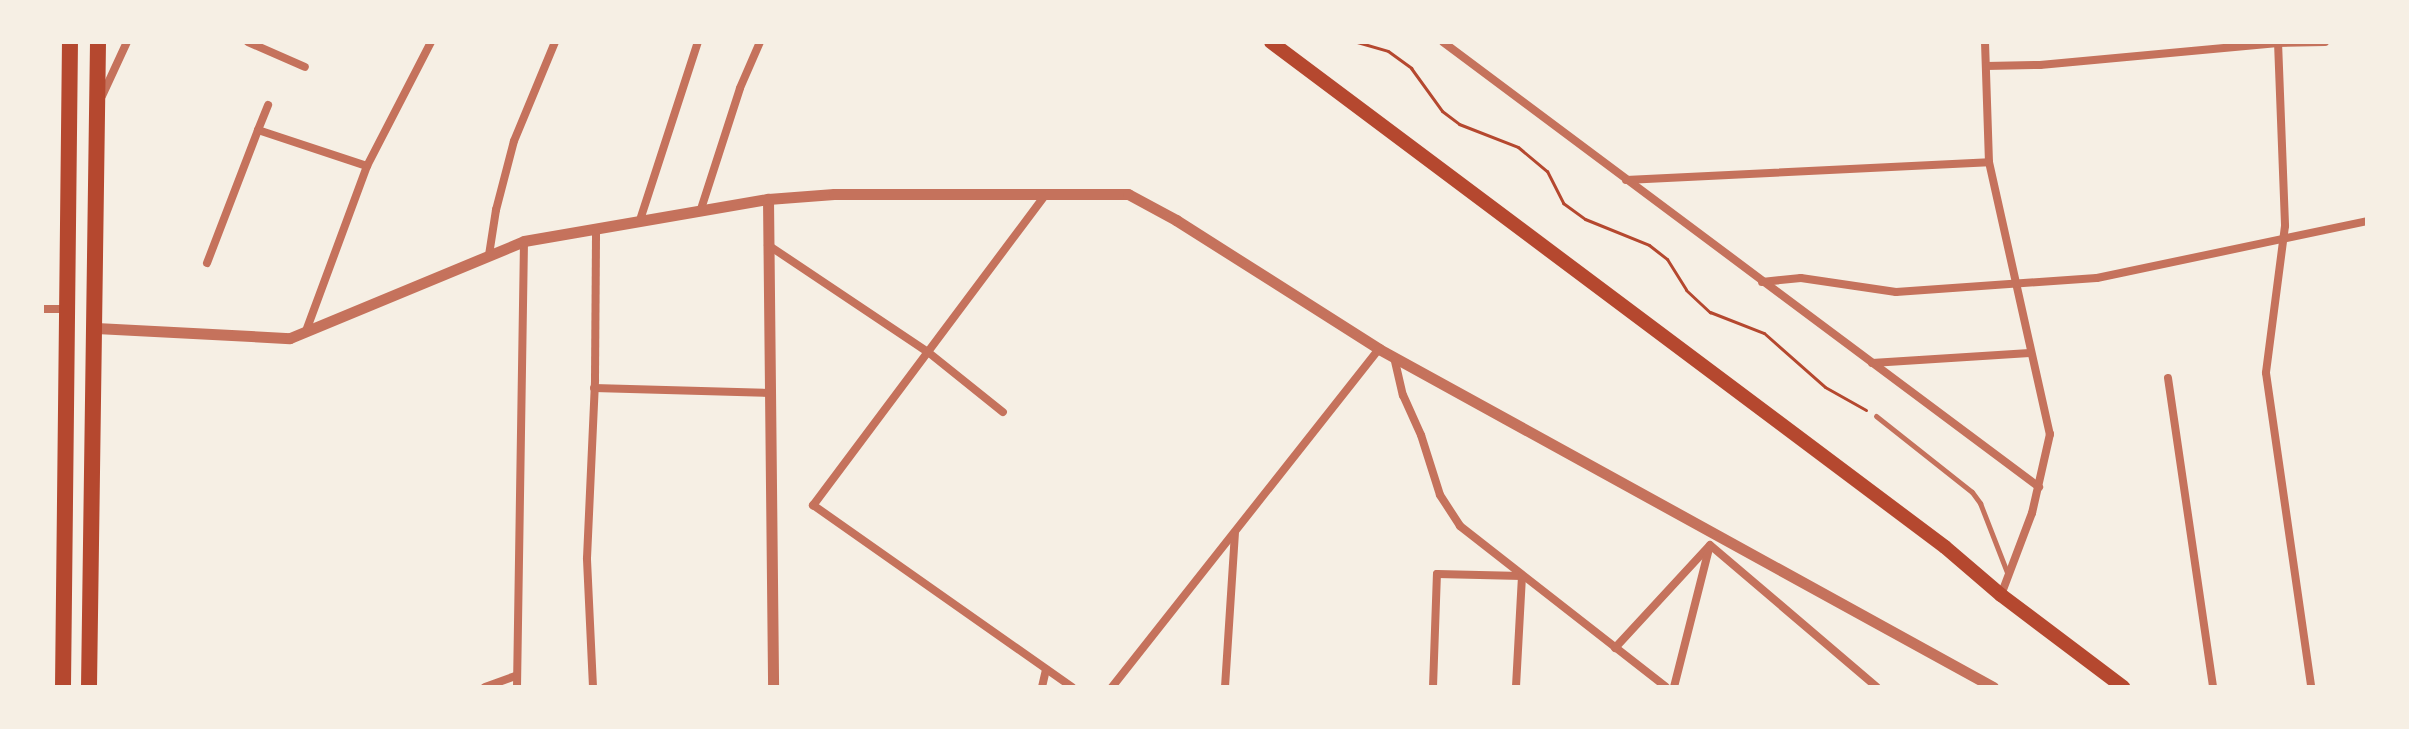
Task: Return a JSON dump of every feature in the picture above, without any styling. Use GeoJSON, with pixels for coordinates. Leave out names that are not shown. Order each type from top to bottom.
{"type":"FeatureCollection","features":[{"type":"Feature","properties":{"kind":"highway"},"geometry":{"type":"LineString","coordinates":[[63,687],[70,42]]}},
{"type":"Feature","properties":{"kind":"highway"},"geometry":{"type":"LineString","coordinates":[[89,687],[98,42]]}},
{"type":"Feature","properties":{"kind":"main road"},"geometry":{"type":"LineString","coordinates":[[1271,42],[1945,547],[2001,595],[2123,687]]}},
{"type":"Feature","properties":{"kind":"street"},"geometry":{"type":"LineString","coordinates":[[97,107],[127,42]]}},
{"type":"Feature","properties":{"kind":"street"},"geometry":{"type":"LineString","coordinates":[[248,42],[305,67]]}},
{"type":"Feature","properties":{"kind":"street"},"geometry":{"type":"LineString","coordinates":[[489,255],[514,141],[555,42]]}},
{"type":"Feature","properties":{"kind":"street"},"geometry":{"type":"LineString","coordinates":[[640,220],[698,42]]}},
{"type":"Feature","properties":{"kind":"street"},"geometry":{"type":"LineString","coordinates":[[701,209],[740,88],[760,42]]}},
{"type":"Feature","properties":{"kind":"street"},"geometry":{"type":"LineString","coordinates":[[1443,42],[2039,487]]}},
{"type":"Feature","properties":{"kind":"street"},"geometry":{"type":"LineString","coordinates":[[1985,42],[1989,162],[2050,434],[2039,487],[2001,595]]}},
{"type":"Feature","properties":{"kind":"street"},"geometry":{"type":"LineString","coordinates":[[1986,66],[2040,65],[2278,42],[2325,42]]}},
{"type":"Feature","properties":{"kind":"street"},"geometry":{"type":"LineString","coordinates":[[2278,42],[2283,237],[2266,373],[2311,687]]}},
{"type":"Feature","properties":{"kind":"street"},"geometry":{"type":"LineString","coordinates":[[306,331],[367,166],[429,43]]}},
{"type":"Feature","properties":{"kind":"street"},"geometry":{"type":"LineString","coordinates":[[207,263],[268,105]]}},
{"type":"Feature","properties":{"kind":"street"},"geometry":{"type":"LineString","coordinates":[[258,130],[367,166]]}},
{"type":"Feature","properties":{"kind":"street"},"geometry":{"type":"LineString","coordinates":[[1626,181],[1989,162]]}},
{"type":"Feature","properties":{"kind":"street"},"geometry":{"type":"LineString","coordinates":[[96,328],[290,338],[524,241],[768,199],[834,194],[1128,194],[1176,220],[1379,349],[1714,540],[1993,687]]}},
{"type":"Feature","properties":{"kind":"street"},"geometry":{"type":"LineString","coordinates":[[1046,194],[813,505],[1072,687]]}},
{"type":"Feature","properties":{"kind":"street"},"geometry":{"type":"LineString","coordinates":[[768,199],[773,687]]}},
{"type":"Feature","properties":{"kind":"street"},"geometry":{"type":"LineString","coordinates":[[1761,282],[1801,278],[1896,292],[2097,278],[2213,256],[2283,237],[2367,221]]}},
{"type":"Feature","properties":{"kind":"street"},"geometry":{"type":"LineString","coordinates":[[593,687],[587,558],[596,228]]}},
{"type":"Feature","properties":{"kind":"street"},"geometry":{"type":"LineString","coordinates":[[517,687],[524,241]]}},
{"type":"Feature","properties":{"kind":"street"},"geometry":{"type":"LineString","coordinates":[[768,245],[928,352],[1003,412]]}},
{"type":"Feature","properties":{"kind":"street"},"geometry":{"type":"LineString","coordinates":[[42,309],[67,309]]}},
{"type":"Feature","properties":{"kind":"street"},"geometry":{"type":"LineString","coordinates":[[1112,687],[1379,349]]}},
{"type":"Feature","properties":{"kind":"street"},"geometry":{"type":"LineString","coordinates":[[1870,363],[2030,353]]}},
{"type":"Feature","properties":{"kind":"street"},"geometry":{"type":"LineString","coordinates":[[1394,357],[1403,395],[1421,435],[1440,495],[1460,526],[1666,687]]}},
{"type":"Feature","properties":{"kind":"street"},"geometry":{"type":"LineString","coordinates":[[2168,378],[2216,686]]}},
{"type":"Feature","properties":{"kind":"street"},"geometry":{"type":"LineString","coordinates":[[594,388],[770,393]]}},
{"type":"Feature","properties":{"kind":"street"},"geometry":{"type":"LineString","coordinates":[[1225,687],[1235,533]]}},
{"type":"Feature","properties":{"kind":"street"},"geometry":{"type":"LineString","coordinates":[[1615,648],[1714,540]]}},
{"type":"Feature","properties":{"kind":"street"},"geometry":{"type":"LineString","coordinates":[[1674,687],[1714,540]]}},
{"type":"Feature","properties":{"kind":"street"},"geometry":{"type":"LineString","coordinates":[[1714,540],[1877,687]]}},
{"type":"Feature","properties":{"kind":"street"},"geometry":{"type":"LineString","coordinates":[[1433,687],[1437,574],[1522,576]]}},
{"type":"Feature","properties":{"kind":"street"},"geometry":{"type":"LineString","coordinates":[[1516,687],[1522,576]]}},
{"type":"Feature","properties":{"kind":"street"},"geometry":{"type":"LineString","coordinates":[[1042,687],[1046,669]]}},
{"type":"Feature","properties":{"kind":"street"},"geometry":{"type":"LineString","coordinates":[[485,687],[516,676]]}},
{"type":"Feature","properties":{"kind":"lane"},"geometry":{"type":"LineString","coordinates":[[1876,416],[1972,492],[1980,503],[2008,576]]}},
{"type":"Feature","properties":{"kind":"path"},"geometry":{"type":"LineString","coordinates":[[1357,42],[1388,51],[1411,68],[1442,111],[1459,124],[1518,147],[1547,171],[1563,203],[1585,219],[1649,245],[1667,259],[1686,290],[1710,312],[1764,333],[1825,387],[1876,416]]}}]}
